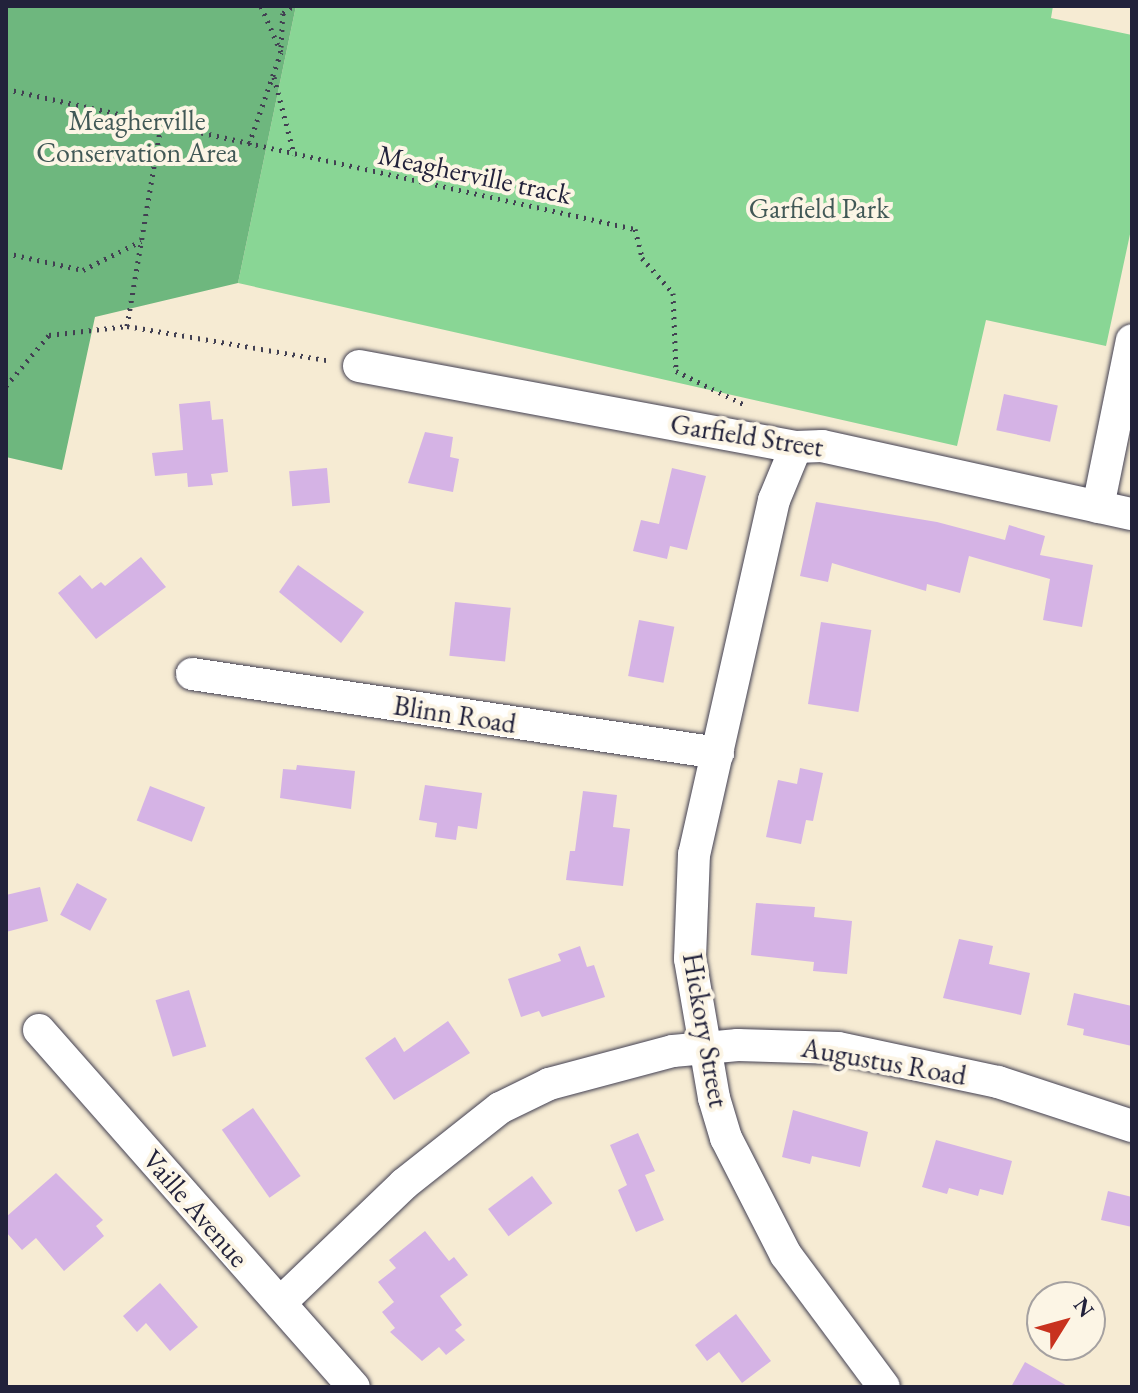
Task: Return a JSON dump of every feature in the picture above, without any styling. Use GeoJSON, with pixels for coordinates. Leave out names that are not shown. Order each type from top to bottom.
{"type":"FeatureCollection","features":[{"type":"Feature","properties":{"kind":"street"},"geometry":{"type":"LineString","coordinates":[[1098,507],[1132,340]]}},
{"type":"Feature","properties":{"kind":"street","name":"Garfield Street"},"geometry":{"type":"LineString","coordinates":[[359,366],[796,447],[822,446],[1132,514]]}},
{"type":"Feature","properties":{"kind":"street","name":"Hickory Street"},"geometry":{"type":"LineString","coordinates":[[796,447],[774,500],[694,854],[690,959],[704,1047],[726,1138],[786,1255],[884,1387]]}},
{"type":"Feature","properties":{"kind":"street","name":"Blinn Road"},"geometry":{"type":"LineString","coordinates":[[192,674],[718,753]]}},
{"type":"Feature","properties":{"kind":"street","name":"Vaille Avenue"},"geometry":{"type":"LineString","coordinates":[[39,1030],[354,1387]]}},
{"type":"Feature","properties":{"kind":"street","name":"Augustus Road"},"geometry":{"type":"LineString","coordinates":[[280,1303],[404,1184],[500,1108],[549,1084],[704,1047],[790,1044],[918,1062],[1132,1126]]}},
{"type":"Feature","properties":{"kind":"path"},"geometry":{"type":"LineString","coordinates":[[261,6],[281,52]]}},
{"type":"Feature","properties":{"kind":"path"},"geometry":{"type":"LineString","coordinates":[[249,144],[281,52],[283,13],[293,6]]}},
{"type":"Feature","properties":{"kind":"path"},"geometry":{"type":"LineString","coordinates":[[273,75],[294,154]]}},
{"type":"Feature","properties":{"kind":"path","name":"Meagherville track"},"geometry":{"type":"LineString","coordinates":[[6,89],[635,229],[642,258],[673,293],[676,371],[751,408]]}},
{"type":"Feature","properties":{"kind":"path"},"geometry":{"type":"LineString","coordinates":[[127,326],[161,124]]}},
{"type":"Feature","properties":{"kind":"path"},"geometry":{"type":"LineString","coordinates":[[6,253],[83,270],[142,241]]}},
{"type":"Feature","properties":{"kind":"path"},"geometry":{"type":"LineString","coordinates":[[6,386],[49,335],[127,326],[359,366]]}},
{"type":"Feature","properties":{"kind":"green space","name":"Meagherville Conservation Area"},"geometry":{"type":"Polygon","coordinates":[[[6,6],[296,6],[238,283],[95,317],[62,470],[6,457],[6,6]]]}},
{"type":"Feature","properties":{"kind":"green space","name":"Garfield Park"},"geometry":{"type":"Polygon","coordinates":[[[296,6],[1053,6],[1051,18],[1132,35],[1132,225],[1106,346],[986,320],[957,446],[238,283],[296,6]]]}},
{"type":"Feature","properties":{"kind":"building"},"geometry":{"type":"Polygon","coordinates":[[[1004,394],[1058,405],[1050,442],[996,430],[1004,394]]]}},
{"type":"Feature","properties":{"kind":"building"},"geometry":{"type":"Polygon","coordinates":[[[210,401],[212,420],[223,419],[228,472],[211,474],[213,485],[188,487],[187,473],[155,476],[152,453],[183,450],[179,404],[210,401]]]}},
{"type":"Feature","properties":{"kind":"building"},"geometry":{"type":"Polygon","coordinates":[[[425,432],[453,437],[450,457],[459,459],[453,492],[408,483],[425,432]]]}},
{"type":"Feature","properties":{"kind":"building"},"geometry":{"type":"Polygon","coordinates":[[[327,468],[330,503],[292,506],[289,471],[327,468]]]}},
{"type":"Feature","properties":{"kind":"building"},"geometry":{"type":"Polygon","coordinates":[[[672,468],[706,476],[687,550],[670,546],[667,559],[633,551],[641,520],[659,524],[672,468]]]}},
{"type":"Feature","properties":{"kind":"building"},"geometry":{"type":"Polygon","coordinates":[[[816,502],[937,522],[1005,540],[1009,525],[1045,536],[1040,555],[1093,565],[1082,627],[1043,620],[1050,579],[969,556],[960,593],[927,584],[926,591],[832,563],[828,582],[800,576],[816,502]]]}},
{"type":"Feature","properties":{"kind":"building"},"geometry":{"type":"Polygon","coordinates":[[[141,557],[166,587],[96,639],[58,593],[80,575],[92,589],[101,582],[105,586],[141,557]]]}},
{"type":"Feature","properties":{"kind":"building"},"geometry":{"type":"Polygon","coordinates":[[[298,565],[364,612],[341,643],[279,592],[298,565]]]}},
{"type":"Feature","properties":{"kind":"building"},"geometry":{"type":"Polygon","coordinates":[[[455,602],[511,608],[505,662],[449,656],[455,602]]]}},
{"type":"Feature","properties":{"kind":"building"},"geometry":{"type":"Polygon","coordinates":[[[639,620],[674,627],[663,683],[628,676],[639,620]]]}},
{"type":"Feature","properties":{"kind":"building"},"geometry":{"type":"Polygon","coordinates":[[[821,622],[871,630],[858,712],[808,704],[821,622]]]}},
{"type":"Feature","properties":{"kind":"building"},"geometry":{"type":"Polygon","coordinates":[[[297,765],[355,771],[351,809],[280,798],[283,769],[296,770],[297,765]]]}},
{"type":"Feature","properties":{"kind":"building"},"geometry":{"type":"Polygon","coordinates":[[[800,768],[823,773],[813,821],[806,820],[801,844],[766,837],[778,780],[797,784],[800,768]]]}},
{"type":"Feature","properties":{"kind":"building"},"geometry":{"type":"Polygon","coordinates":[[[425,785],[482,793],[477,829],[458,826],[456,840],[435,837],[437,823],[419,820],[425,785]]]}},
{"type":"Feature","properties":{"kind":"building"},"geometry":{"type":"Polygon","coordinates":[[[150,786],[205,807],[192,842],[137,821],[150,786]]]}},
{"type":"Feature","properties":{"kind":"building"},"geometry":{"type":"Polygon","coordinates":[[[583,791],[617,795],[613,827],[630,829],[623,886],[566,880],[570,851],[575,851],[583,791]]]}},
{"type":"Feature","properties":{"kind":"building"},"geometry":{"type":"Polygon","coordinates":[[[77,883],[107,899],[90,931],[60,915],[77,883]]]}},
{"type":"Feature","properties":{"kind":"building"},"geometry":{"type":"Polygon","coordinates":[[[40,887],[48,921],[6,932],[6,895],[40,887]]]}},
{"type":"Feature","properties":{"kind":"building"},"geometry":{"type":"Polygon","coordinates":[[[756,903],[815,907],[814,917],[852,921],[847,974],[813,971],[814,962],[751,955],[756,903]]]}},
{"type":"Feature","properties":{"kind":"building"},"geometry":{"type":"Polygon","coordinates":[[[959,939],[993,946],[989,964],[1030,973],[1021,1015],[943,998],[959,939]]]}},
{"type":"Feature","properties":{"kind":"building"},"geometry":{"type":"Polygon","coordinates":[[[580,946],[587,967],[594,965],[605,997],[542,1017],[539,1011],[521,1017],[508,979],[561,961],[558,954],[580,946]]]}},
{"type":"Feature","properties":{"kind":"building"},"geometry":{"type":"Polygon","coordinates":[[[189,990],[206,1046],[173,1057],[156,1000],[189,990]]]}},
{"type":"Feature","properties":{"kind":"building"},"geometry":{"type":"Polygon","coordinates":[[[1074,993],[1132,1006],[1132,1046],[1083,1035],[1084,1029],[1067,1025],[1074,993]]]}},
{"type":"Feature","properties":{"kind":"building"},"geometry":{"type":"Polygon","coordinates":[[[448,1021],[470,1053],[394,1100],[365,1058],[395,1037],[404,1052],[448,1021]]]}},
{"type":"Feature","properties":{"kind":"building"},"geometry":{"type":"Polygon","coordinates":[[[253,1108],[301,1176],[269,1198],[222,1130],[253,1108]]]}},
{"type":"Feature","properties":{"kind":"building"},"geometry":{"type":"Polygon","coordinates":[[[793,1110],[868,1132],[860,1167],[812,1156],[810,1164],[782,1157],[793,1110]]]}},
{"type":"Feature","properties":{"kind":"building"},"geometry":{"type":"Polygon","coordinates":[[[638,1133],[655,1171],[645,1175],[664,1220],[636,1232],[618,1190],[627,1185],[610,1145],[638,1133]]]}},
{"type":"Feature","properties":{"kind":"building"},"geometry":{"type":"Polygon","coordinates":[[[936,1140],[1012,1161],[1003,1195],[980,1189],[978,1196],[949,1188],[947,1194],[922,1187],[936,1140]]]}},
{"type":"Feature","properties":{"kind":"building"},"geometry":{"type":"Polygon","coordinates":[[[56,1173],[103,1220],[96,1226],[104,1236],[64,1271],[36,1238],[22,1250],[6,1232],[6,1217],[56,1173]]]}},
{"type":"Feature","properties":{"kind":"building"},"geometry":{"type":"Polygon","coordinates":[[[532,1176],[552,1203],[509,1236],[488,1209],[532,1176]]]}},
{"type":"Feature","properties":{"kind":"building"},"geometry":{"type":"Polygon","coordinates":[[[1108,1191],[1132,1197],[1132,1227],[1101,1220],[1108,1191]]]}},
{"type":"Feature","properties":{"kind":"building"},"geometry":{"type":"Polygon","coordinates":[[[425,1231],[449,1261],[454,1257],[468,1275],[440,1296],[462,1325],[455,1330],[465,1340],[446,1355],[439,1347],[422,1361],[390,1332],[395,1328],[382,1312],[394,1302],[378,1282],[396,1268],[389,1260],[425,1231]]]}},
{"type":"Feature","properties":{"kind":"building"},"geometry":{"type":"Polygon","coordinates":[[[160,1283],[198,1327],[170,1351],[146,1323],[137,1332],[123,1316],[160,1283]]]}},
{"type":"Feature","properties":{"kind":"building"},"geometry":{"type":"Polygon","coordinates":[[[736,1314],[771,1361],[742,1383],[719,1352],[707,1361],[695,1345],[736,1314]]]}},
{"type":"Feature","properties":{"kind":"building"},"geometry":{"type":"Polygon","coordinates":[[[1025,1362],[1069,1387],[1011,1387],[1025,1362]]]}}]}
